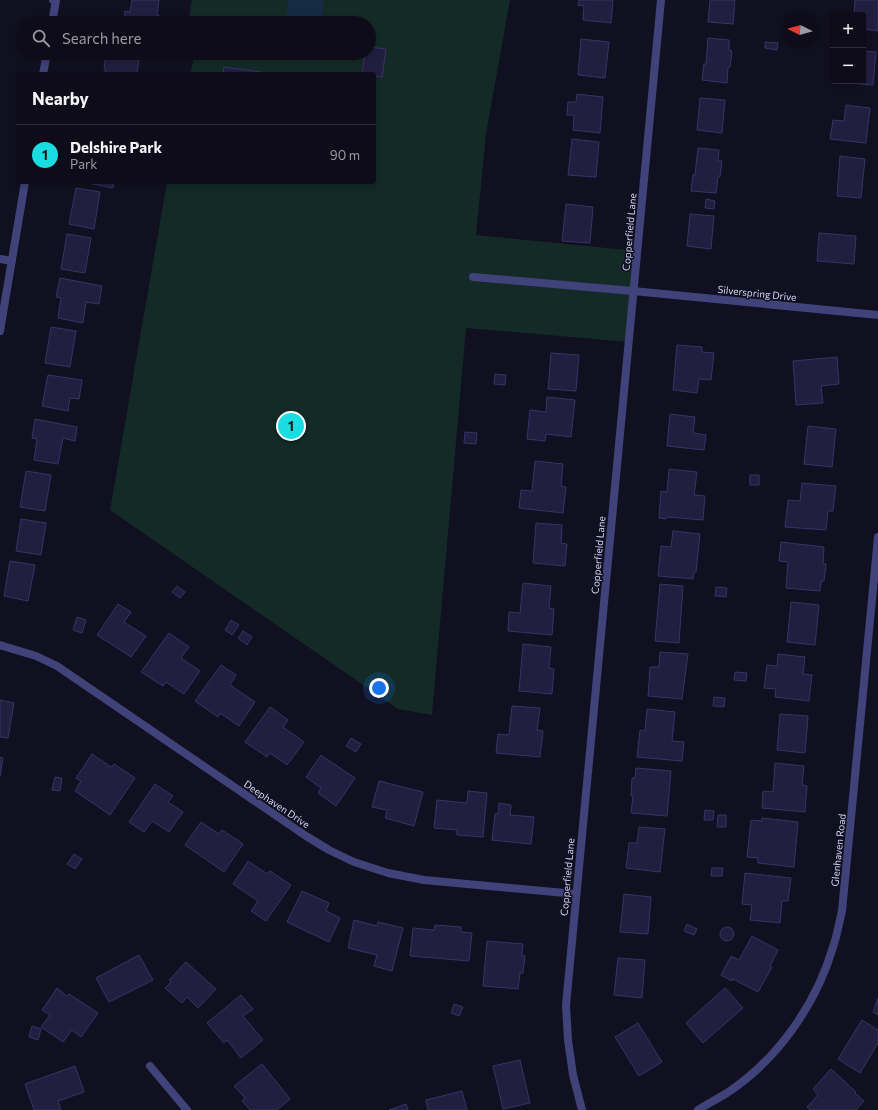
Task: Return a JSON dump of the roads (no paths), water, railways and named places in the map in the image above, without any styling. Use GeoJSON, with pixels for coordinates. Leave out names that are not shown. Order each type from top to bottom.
{"type":"FeatureCollection","features":[{"type":"Feature","properties":{"kind":"street"},"geometry":{"type":"LineString","coordinates":[[53,16],[54,0]]}},
{"type":"Feature","properties":{"kind":"street","name":"Copperfield Lane"},"geometry":{"type":"LineString","coordinates":[[582,1110],[573,1075],[568,1040],[566,1005],[661,0]]}},
{"type":"Feature","properties":{"kind":"street"},"geometry":{"type":"LineString","coordinates":[[43,72],[46,60]]}},
{"type":"Feature","properties":{"kind":"street"},"geometry":{"type":"LineString","coordinates":[[0,331],[25,184]]}},
{"type":"Feature","properties":{"kind":"street"},"geometry":{"type":"LineString","coordinates":[[0,259],[12,261]]}},
{"type":"Feature","properties":{"kind":"street","name":"Silverspring Drive"},"geometry":{"type":"LineString","coordinates":[[473,277],[633,291],[878,316]]}},
{"type":"Feature","properties":{"kind":"street","name":"Glenhaven Road"},"geometry":{"type":"LineString","coordinates":[[698,1110],[728,1092],[756,1069],[782,1043],[803,1014],[817,988],[834,947],[842,911],[878,537]]}},
{"type":"Feature","properties":{"kind":"street","name":"Deephaven Drive"},"geometry":{"type":"LineString","coordinates":[[0,646],[36,656],[57,666],[306,836],[329,850],[354,862],[388,873],[424,880],[576,894]]}},
{"type":"Feature","properties":{"kind":"street"},"geometry":{"type":"LineString","coordinates":[[150,1066],[187,1110]]}},
{"type":"Feature","properties":{"kind":"water"},"geometry":{"type":"Polygon","coordinates":[[[289,0],[324,0],[322,16],[286,16],[289,0]]]}},
{"type":"Feature","properties":{"kind":"water"},"geometry":{"type":"Polygon","coordinates":[[[301,60],[315,60],[315,62],[301,60]]]}},
{"type":"Feature","properties":{"kind":"place","name":"Delshire Park"},"geometry":{"type":"Point","coordinates":[291,426]}}]}
